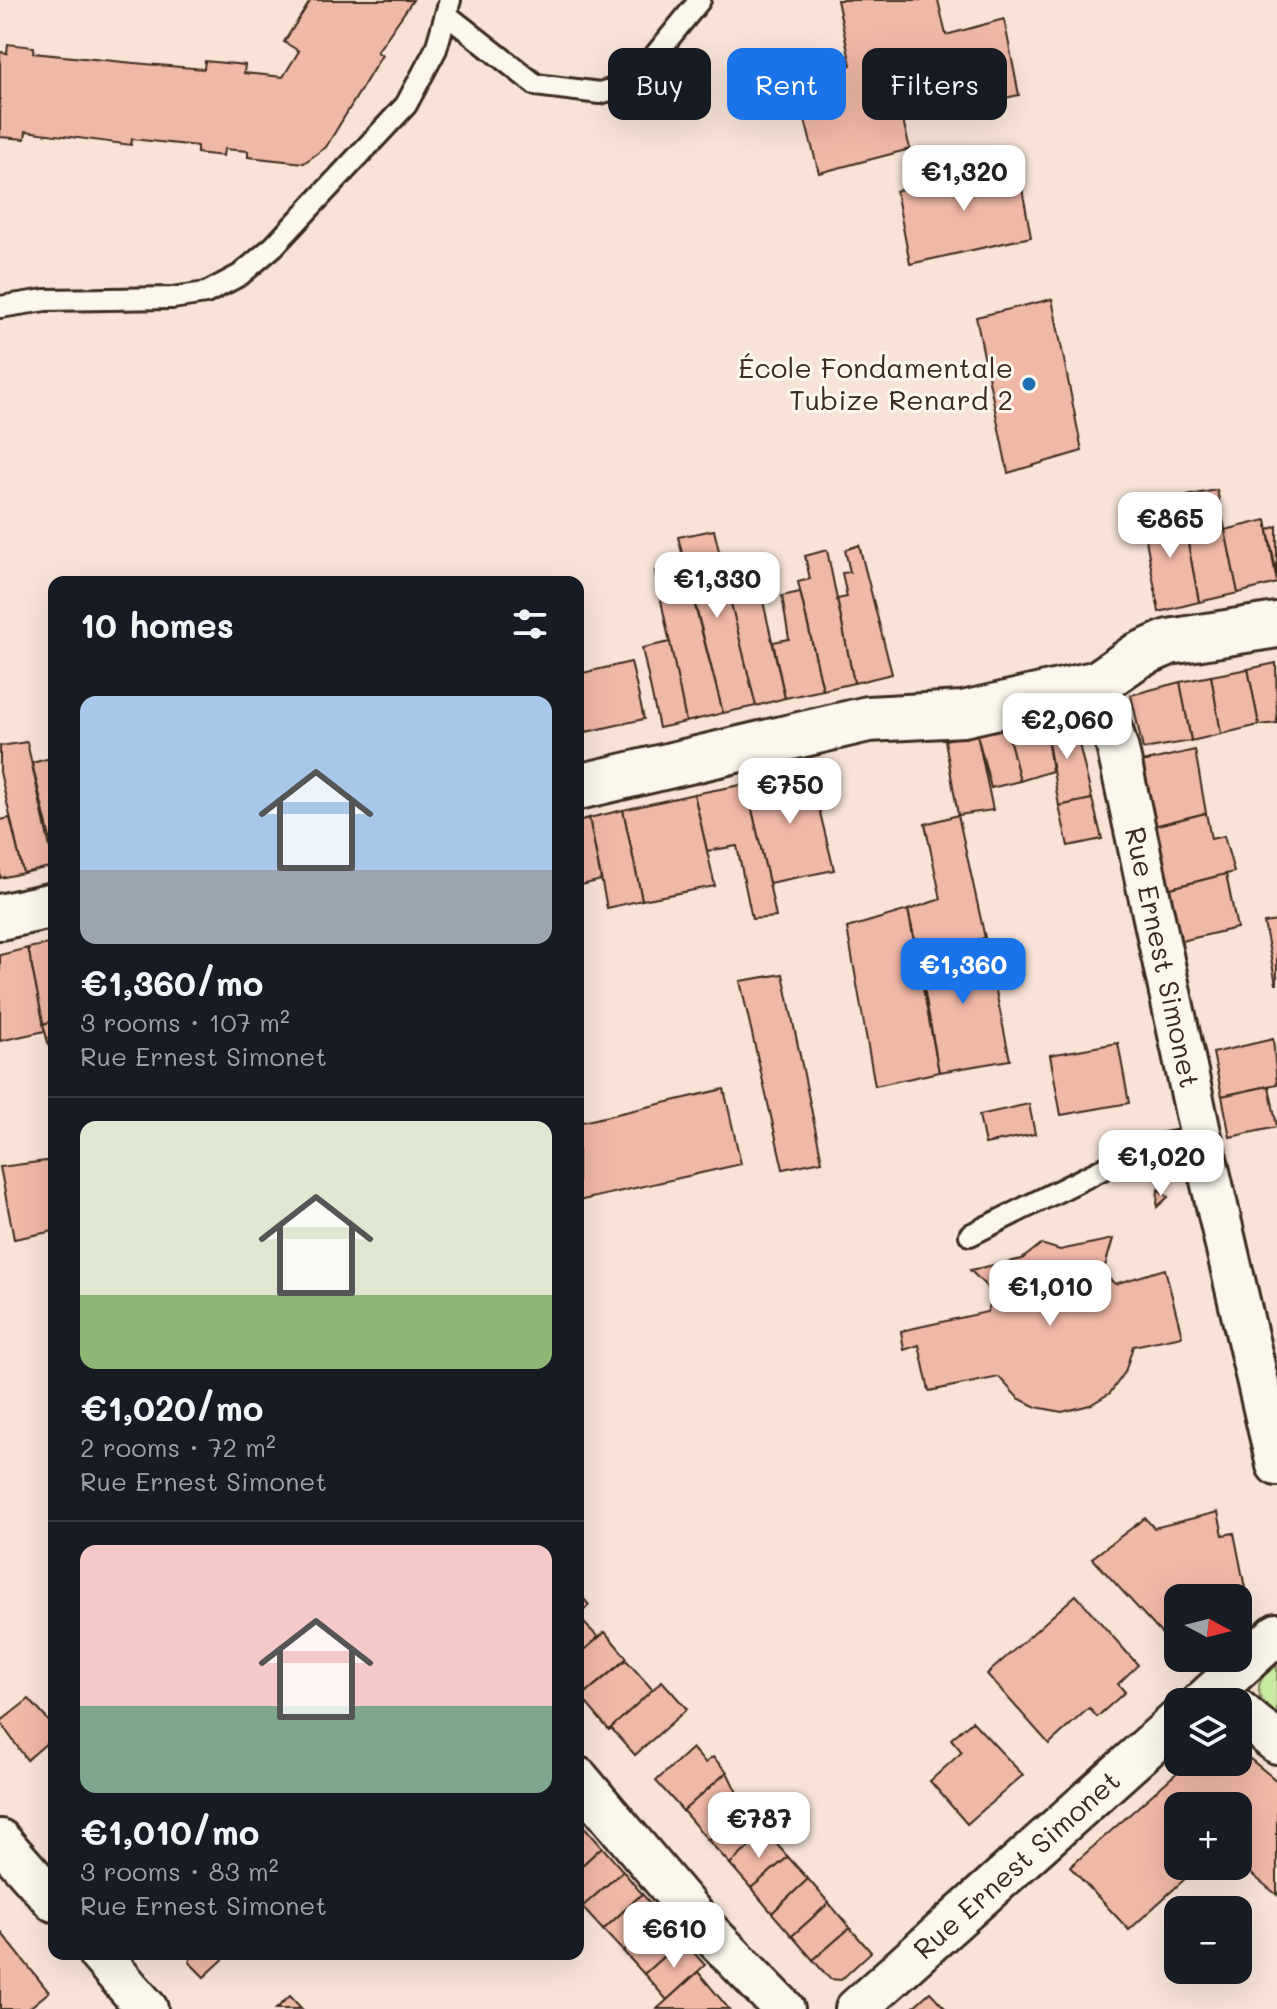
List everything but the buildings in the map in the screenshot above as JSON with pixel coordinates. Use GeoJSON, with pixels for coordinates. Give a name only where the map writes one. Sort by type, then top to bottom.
{"type":"FeatureCollection","features":[{"type":"Feature","properties":{"kind":"street"},"geometry":{"type":"LineString","coordinates":[[584,786],[868,719],[963,714],[1098,683],[1137,656],[1169,642],[1277,625]]}},
{"type":"Feature","properties":{"kind":"street","name":"Rue Ernest Simonet"},"geometry":{"type":"LineString","coordinates":[[1098,683],[1118,750],[1201,1137],[1277,1465]]}},
{"type":"Feature","properties":{"kind":"street"},"geometry":{"type":"LineString","coordinates":[[0,917],[48,906]]}},
{"type":"Feature","properties":{"kind":"street"},"geometry":{"type":"LineString","coordinates":[[1233,1688],[1277,1634]]}},
{"type":"Feature","properties":{"kind":"street"},"geometry":{"type":"LineString","coordinates":[[1252,1724],[1277,1743]]}},
{"type":"Feature","properties":{"kind":"street","name":"Rue Ernest Simonet"},"geometry":{"type":"LineString","coordinates":[[856,2009],[1164,1733]]}},
{"type":"Feature","properties":{"kind":"street"},"geometry":{"type":"LineString","coordinates":[[584,1785],[701,1924],[784,2009]]}},
{"type":"Feature","properties":{"kind":"street"},"geometry":{"type":"LineString","coordinates":[[5,1856],[48,1895]]}},
{"type":"Feature","properties":{"kind":"street"},"geometry":{"type":"LineString","coordinates":[[104,1960],[147,2009]]}},
{"type":"Feature","properties":{"kind":"lane"},"geometry":{"type":"LineString","coordinates":[[0,307],[45,300],[172,298],[206,293],[240,275],[274,246],[406,105],[436,49],[448,7],[536,85],[600,93],[624,86],[648,64],[700,0]]}},
{"type":"Feature","properties":{"kind":"lane"},"geometry":{"type":"LineString","coordinates":[[970,1235],[1145,1148],[1201,1137]]}},
{"type":"Feature","properties":{"kind":"green space"},"geometry":{"type":"Polygon","coordinates":[[[1277,1666],[1277,1719],[1265,1706],[1259,1684],[1277,1666]]]}},
{"type":"Feature","properties":{"kind":"place","name":"École Fondamentale Tubize Renard 2"},"geometry":{"type":"Point","coordinates":[1029,384]}}]}
